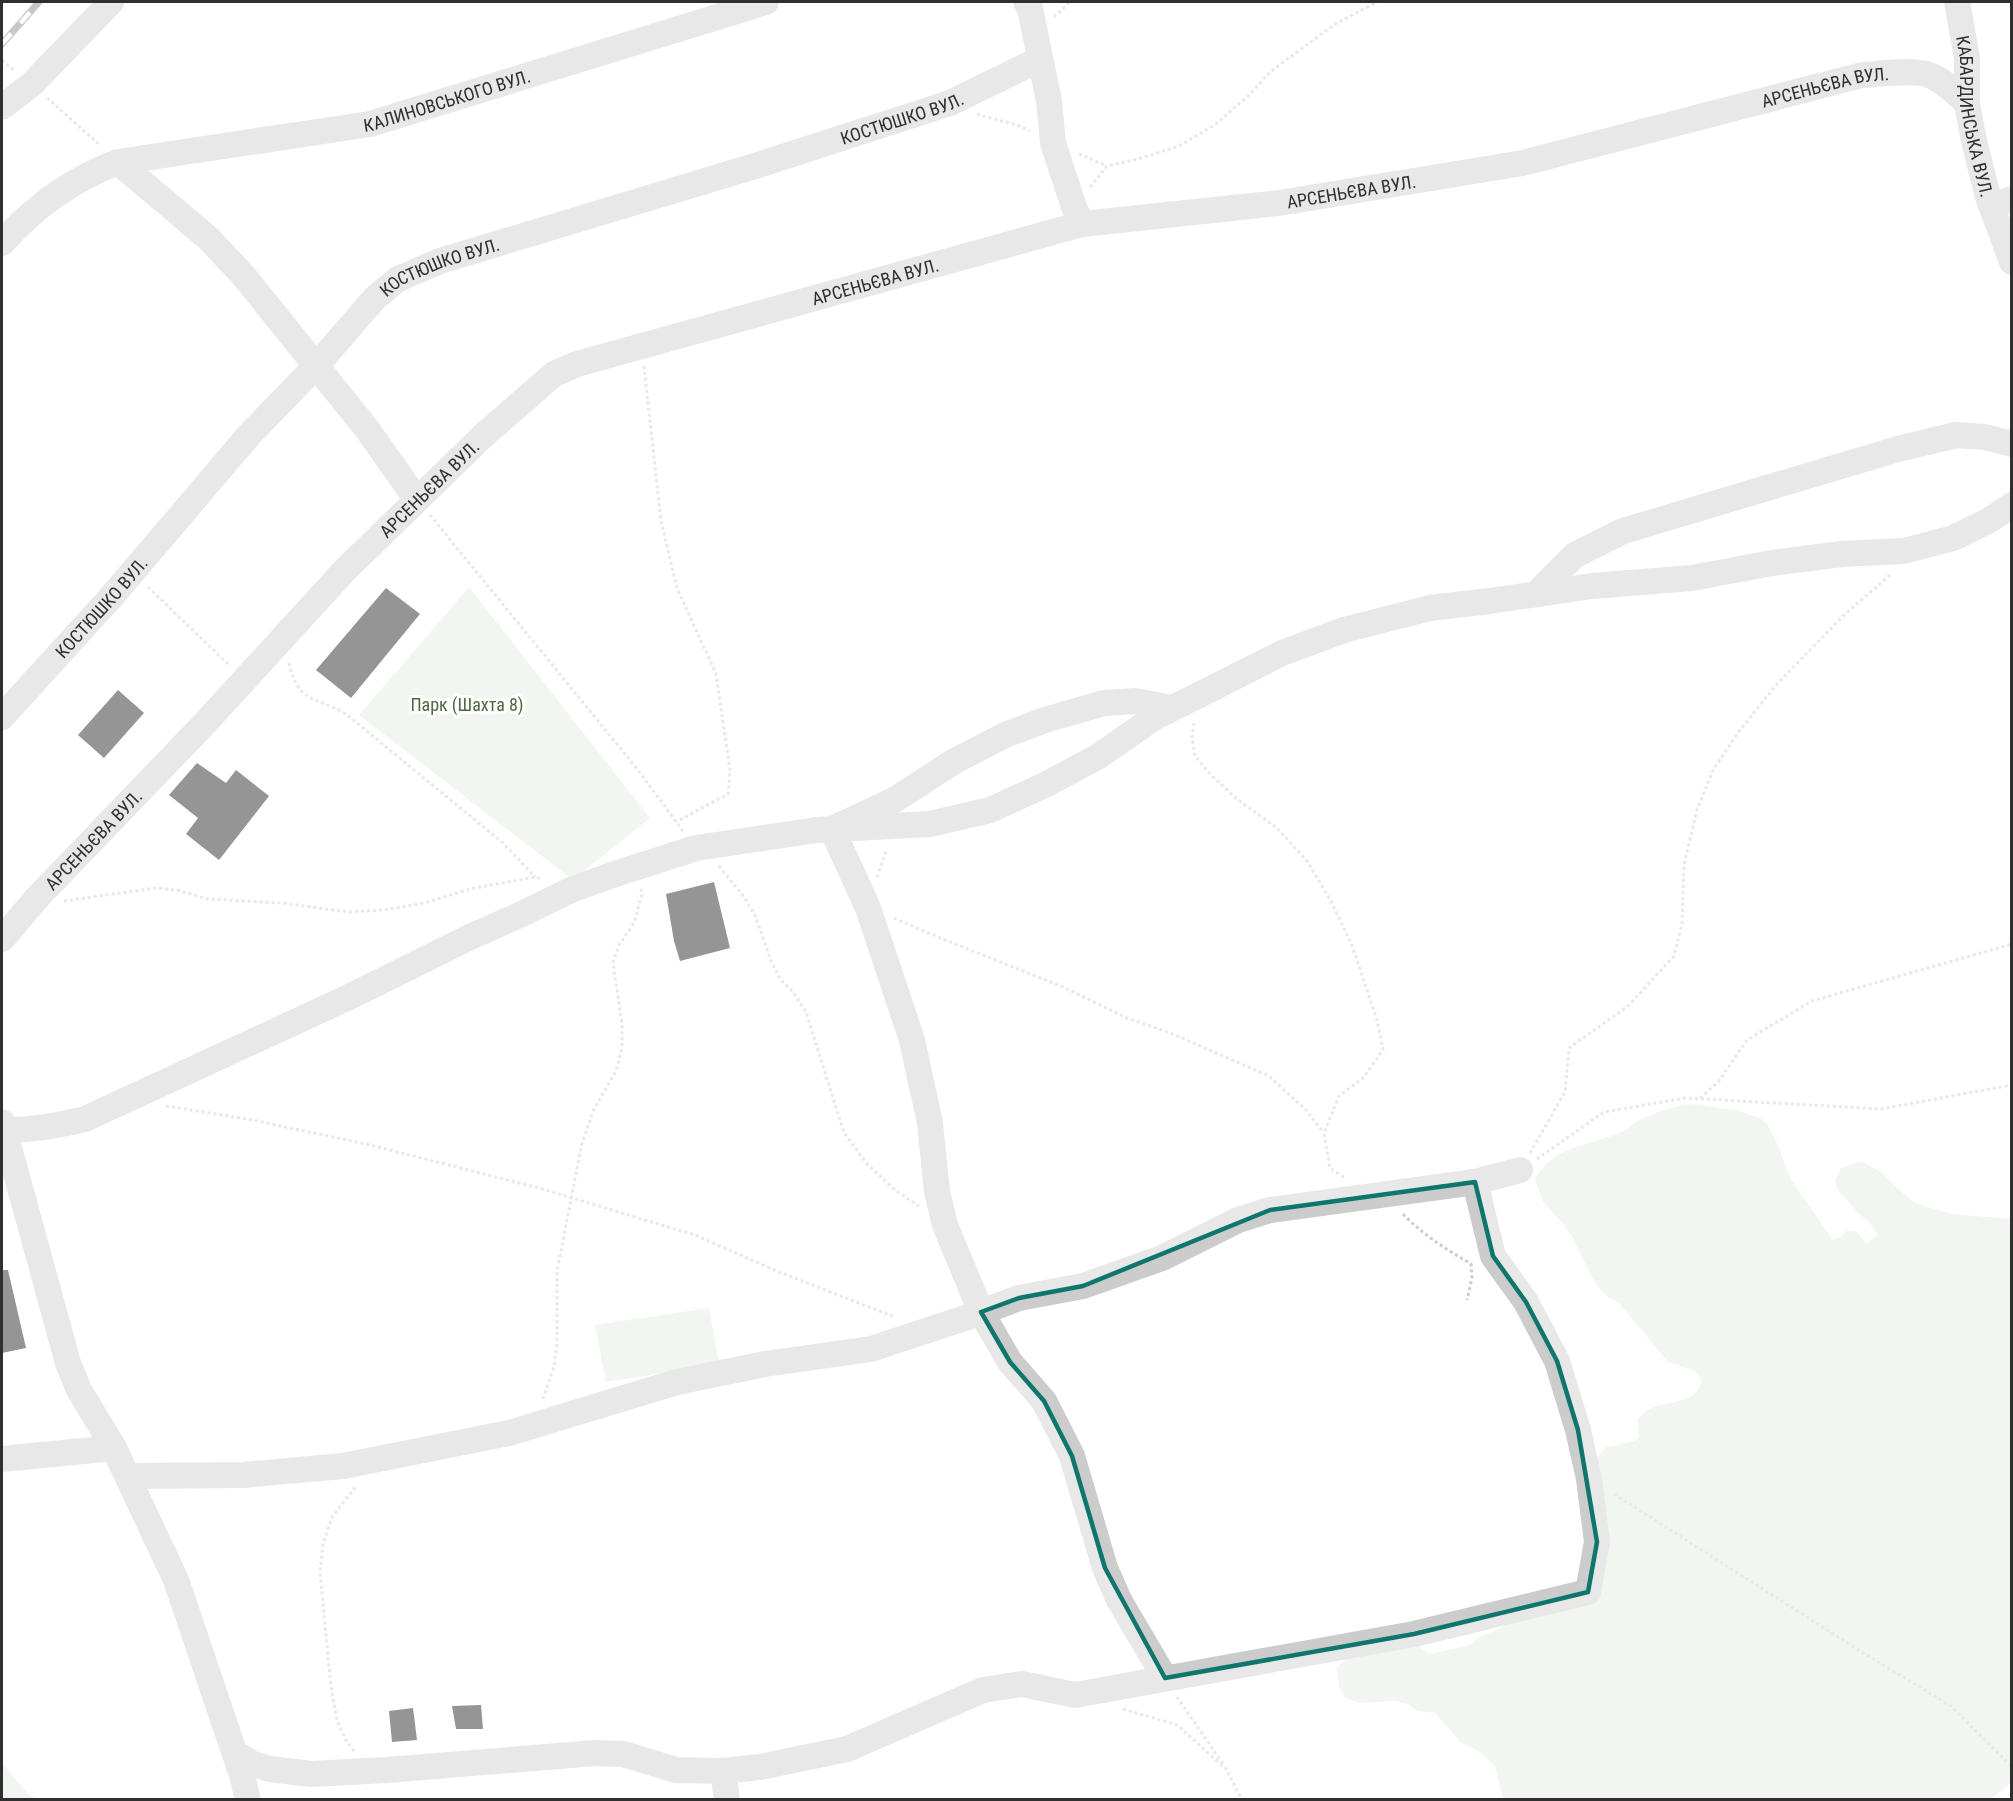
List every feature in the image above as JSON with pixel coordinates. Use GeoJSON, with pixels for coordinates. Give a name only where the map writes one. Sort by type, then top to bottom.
{"type":"FeatureCollection","features":[{"type":"Feature","properties":{"kind":"street"},"geometry":{"type":"LineString","coordinates":[[2,107],[32,84],[111,2]]}},
{"type":"Feature","properties":{"kind":"street","name":"КАЛИНОВСЬКОГО ВУЛ."},"geometry":{"type":"LineString","coordinates":[[2,243],[18,224],[64,188],[90,172],[118,162],[370,124],[766,2]]}},
{"type":"Feature","properties":{"kind":"street"},"geometry":{"type":"LineString","coordinates":[[1026,2],[1030,9],[1049,101],[1053,143],[1078,215]]}},
{"type":"Feature","properties":{"kind":"street","name":"КАБАРДИНСЬКА ВУЛ."},"geometry":{"type":"LineString","coordinates":[[1957,2],[1966,58],[1967,104],[1974,141],[2001,203],[2012,262]]}},
{"type":"Feature","properties":{"kind":"street","name":"КОСТЮШКО ВУЛ."},"geometry":{"type":"LineString","coordinates":[[2,717],[133,572],[250,434],[316,366],[375,298],[398,279],[440,261],[755,166],[950,103],[1040,59]]}},
{"type":"Feature","properties":{"kind":"street","name":"АРСЕНЬЄВА ВУЛ."},"geometry":{"type":"LineString","coordinates":[[2,939],[36,899],[344,571],[484,435],[554,374],[577,364],[1078,215],[1279,203],[1523,164],[1862,75],[1928,74],[1940,80],[1967,104]]}},
{"type":"Feature","properties":{"kind":"street"},"geometry":{"type":"LineString","coordinates":[[118,162],[208,238],[243,275],[367,429],[417,500]]}},
{"type":"Feature","properties":{"kind":"street"},"geometry":{"type":"LineString","coordinates":[[1536,594],[1575,555],[1623,531],[1898,449],[1956,435],[1984,436],[2012,444]]}},
{"type":"Feature","properties":{"kind":"street"},"geometry":{"type":"LineString","coordinates":[[248,1800],[235,1753],[176,1580],[128,1476],[79,1390],[68,1363],[3,1126],[30,1130],[55,1127],[85,1119],[348,998],[571,890],[638,867],[700,848],[832,829],[930,824],[990,810],[1045,785],[1099,756],[1155,717],[1282,653],[1344,630],[1430,608],[1592,586],[1692,578],[1772,563],[1842,554],[1904,551],[1953,538],[1988,521],[2012,505]]}},
{"type":"Feature","properties":{"kind":"street"},"geometry":{"type":"LineString","coordinates":[[832,829],[896,799],[953,762],[1005,735],[1045,720],[1104,703],[1135,701],[1173,708]]}},
{"type":"Feature","properties":{"kind":"street"},"geometry":{"type":"LineString","coordinates":[[832,829],[868,908],[912,1040],[930,1123],[937,1191],[945,1225],[981,1312],[1010,1362],[1044,1401],[1072,1456],[1105,1568],[1119,1600],[1165,1678]]}},
{"type":"Feature","properties":{"kind":"street"},"geometry":{"type":"LineString","coordinates":[[128,1476],[243,1475],[343,1466],[509,1433],[677,1382],[765,1364],[871,1349],[1019,1298],[1083,1286],[1106,1278],[1162,1258],[1238,1220],[1270,1210],[1474,1182],[1520,1170]]}},
{"type":"Feature","properties":{"kind":"street"},"geometry":{"type":"LineString","coordinates":[[235,1753],[253,1764],[288,1772],[311,1774],[595,1753],[623,1754],[676,1770],[723,1771],[760,1767],[847,1749],[983,1690],[1022,1684],[1075,1695],[1414,1634],[1588,1592],[1597,1542],[1589,1479],[1578,1430],[1557,1361],[1526,1302],[1493,1256],[1474,1182]]}},
{"type":"Feature","properties":{"kind":"street"},"geometry":{"type":"LineString","coordinates":[[2,1459],[114,1448]]}},
{"type":"Feature","properties":{"kind":"street"},"geometry":{"type":"LineString","coordinates":[[723,1771],[727,1800]]}},
{"type":"Feature","properties":{"kind":"path"},"geometry":{"type":"LineString","coordinates":[[1078,215],[1107,166],[1179,146],[1216,124],[1249,95],[1270,72],[1335,24],[1377,2]]}},
{"type":"Feature","properties":{"kind":"path"},"geometry":{"type":"LineString","coordinates":[[32,84],[118,162]]}},
{"type":"Feature","properties":{"kind":"path"},"geometry":{"type":"LineString","coordinates":[[642,346],[661,521],[677,588],[716,674],[730,770],[728,794],[676,822]]}},
{"type":"Feature","properties":{"kind":"path"},"geometry":{"type":"LineString","coordinates":[[417,500],[638,770],[676,822],[742,894],[755,915],[771,961],[780,979],[793,992],[806,1012],[844,1133],[867,1166],[895,1190],[945,1225]]}},
{"type":"Feature","properties":{"kind":"path"},"geometry":{"type":"LineString","coordinates":[[1520,1170],[1565,1092],[1569,1048],[1628,1006],[1674,956],[1682,924],[1683,864],[1697,810],[1713,770],[1737,734],[1776,685],[1844,615],[1896,569]]}},
{"type":"Feature","properties":{"kind":"path"},"geometry":{"type":"LineString","coordinates":[[133,572],[244,680]]}},
{"type":"Feature","properties":{"kind":"path"},"geometry":{"type":"LineString","coordinates":[[282,638],[293,681],[300,692],[346,714],[503,843],[535,877]]}},
{"type":"Feature","properties":{"kind":"path"},"geometry":{"type":"LineString","coordinates":[[1199,695],[1192,736],[1195,756],[1212,776],[1238,800],[1276,826],[1307,861],[1331,901],[1352,945],[1377,1020],[1383,1050],[1363,1078],[1339,1096],[1324,1133]]}},
{"type":"Feature","properties":{"kind":"path"},"geometry":{"type":"LineString","coordinates":[[903,825],[888,848],[868,908],[1063,987],[1127,1018],[1168,1032],[1269,1076],[1306,1110],[1324,1133],[1330,1168],[1346,1178]]}},
{"type":"Feature","properties":{"kind":"path"},"geometry":{"type":"LineString","coordinates":[[533,1425],[554,1367],[557,1343],[556,1271],[582,1143],[594,1109],[616,1071],[622,1048],[622,1024],[613,962],[619,945],[634,923],[642,895],[638,867]]}},
{"type":"Feature","properties":{"kind":"path"},"geometry":{"type":"LineString","coordinates":[[36,899],[67,901],[156,888],[177,890],[207,899],[282,903],[350,912],[384,910],[424,903],[470,889],[535,877],[554,881],[571,890]]}},
{"type":"Feature","properties":{"kind":"path"},"geometry":{"type":"LineString","coordinates":[[1700,1099],[1718,1082],[1747,1040],[1812,1001],[2012,944]]}},
{"type":"Feature","properties":{"kind":"path"},"geometry":{"type":"LineString","coordinates":[[1520,1170],[1604,1112],[1686,1098],[1881,1109],[2012,1085]]}},
{"type":"Feature","properties":{"kind":"path"},"geometry":{"type":"LineString","coordinates":[[163,1106],[253,1120],[370,1145],[570,1197],[695,1235],[779,1272],[896,1318]]}},
{"type":"Feature","properties":{"kind":"path"},"geometry":{"type":"LineString","coordinates":[[1381,1195],[1415,1227],[1471,1264],[1472,1278],[1467,1300]]}},
{"type":"Feature","properties":{"kind":"path"},"geometry":{"type":"LineString","coordinates":[[370,1771],[346,1740],[337,1721],[331,1687],[320,1572],[323,1544],[332,1517],[379,1458]]}},
{"type":"Feature","properties":{"kind":"path"},"geometry":{"type":"LineString","coordinates":[[1589,1479],[1951,1706],[2012,1767]]}},
{"type":"Feature","properties":{"kind":"path"},"geometry":{"type":"LineString","coordinates":[[1165,1678],[1226,1769],[1242,1800]]}},
{"type":"Feature","properties":{"kind":"path"},"geometry":{"type":"LineString","coordinates":[[1120,1708],[1177,1725],[1226,1769]]}},
{"type":"Feature","properties":{"kind":"highlighted area"},"geometry":{"type":"Polygon","coordinates":[[[1475,1182],[1493,1256],[1526,1302],[1557,1361],[1578,1430],[1597,1542],[1588,1592],[1414,1634],[1165,1678],[1105,1568],[1072,1456],[1044,1401],[1010,1362],[981,1312],[1019,1298],[1083,1286],[1270,1210],[1475,1182]]]}},
{"type":"Feature","properties":{"kind":"green space","name":"Парк (Шахта 8)"},"geometry":{"type":"Polygon","coordinates":[[[469,587],[650,818],[573,880],[359,715],[469,587]]]}},
{"type":"Feature","properties":{"kind":"green space"},"geometry":{"type":"Polygon","coordinates":[[[1691,1104],[1736,1110],[1760,1118],[1767,1124],[1790,1178],[1833,1240],[1841,1237],[1846,1231],[1857,1231],[1866,1244],[1878,1235],[1868,1221],[1837,1189],[1835,1181],[1841,1168],[1861,1161],[1881,1172],[1917,1204],[1953,1214],[2011,1219],[2012,1780],[1990,1799],[1503,1799],[1495,1766],[1480,1752],[1460,1742],[1435,1713],[1418,1711],[1396,1701],[1360,1703],[1345,1698],[1339,1687],[1337,1667],[1350,1656],[1416,1645],[1430,1654],[1470,1645],[1481,1636],[1502,1628],[1512,1617],[1594,1591],[1596,1459],[1606,1447],[1634,1441],[1639,1437],[1638,1419],[1642,1415],[1654,1407],[1690,1397],[1699,1387],[1701,1379],[1695,1371],[1668,1362],[1619,1303],[1606,1296],[1595,1283],[1571,1235],[1543,1202],[1535,1179],[1542,1168],[1562,1153],[1622,1132],[1638,1121],[1657,1113],[1691,1104]]]}},
{"type":"Feature","properties":{"kind":"green space"},"geometry":{"type":"Polygon","coordinates":[[[709,1308],[719,1364],[606,1382],[595,1325],[709,1308]]]}},
{"type":"Feature","properties":{"kind":"green space"},"geometry":{"type":"Polygon","coordinates":[[[2,1765],[29,1795],[37,1799],[2,1799],[2,1765]]]}},
{"type":"Feature","properties":{"kind":"building"},"geometry":{"type":"Polygon","coordinates":[[[386,588],[420,614],[351,698],[316,670],[386,588]]]}},
{"type":"Feature","properties":{"kind":"building"},"geometry":{"type":"Polygon","coordinates":[[[118,690],[144,713],[104,758],[78,735],[118,690]]]}},
{"type":"Feature","properties":{"kind":"building"},"geometry":{"type":"Polygon","coordinates":[[[197,763],[226,783],[236,770],[269,796],[219,860],[186,834],[198,818],[169,795],[197,763]]]}},
{"type":"Feature","properties":{"kind":"building"},"geometry":{"type":"Polygon","coordinates":[[[714,882],[730,948],[680,961],[666,894],[714,882]]]}},
{"type":"Feature","properties":{"kind":"building"},"geometry":{"type":"Polygon","coordinates":[[[2,1270],[8,1270],[26,1348],[2,1353],[2,1270]]]}},
{"type":"Feature","properties":{"kind":"building"},"geometry":{"type":"Polygon","coordinates":[[[481,1705],[483,1729],[456,1729],[452,1706],[481,1705]]]}},
{"type":"Feature","properties":{"kind":"building"},"geometry":{"type":"Polygon","coordinates":[[[413,1708],[417,1740],[392,1742],[389,1711],[413,1708]]]}},
{"type":"Feature","properties":{"kind":"railway"},"geometry":{"type":"LineString","coordinates":[[2,44],[39,2]]}}]}
